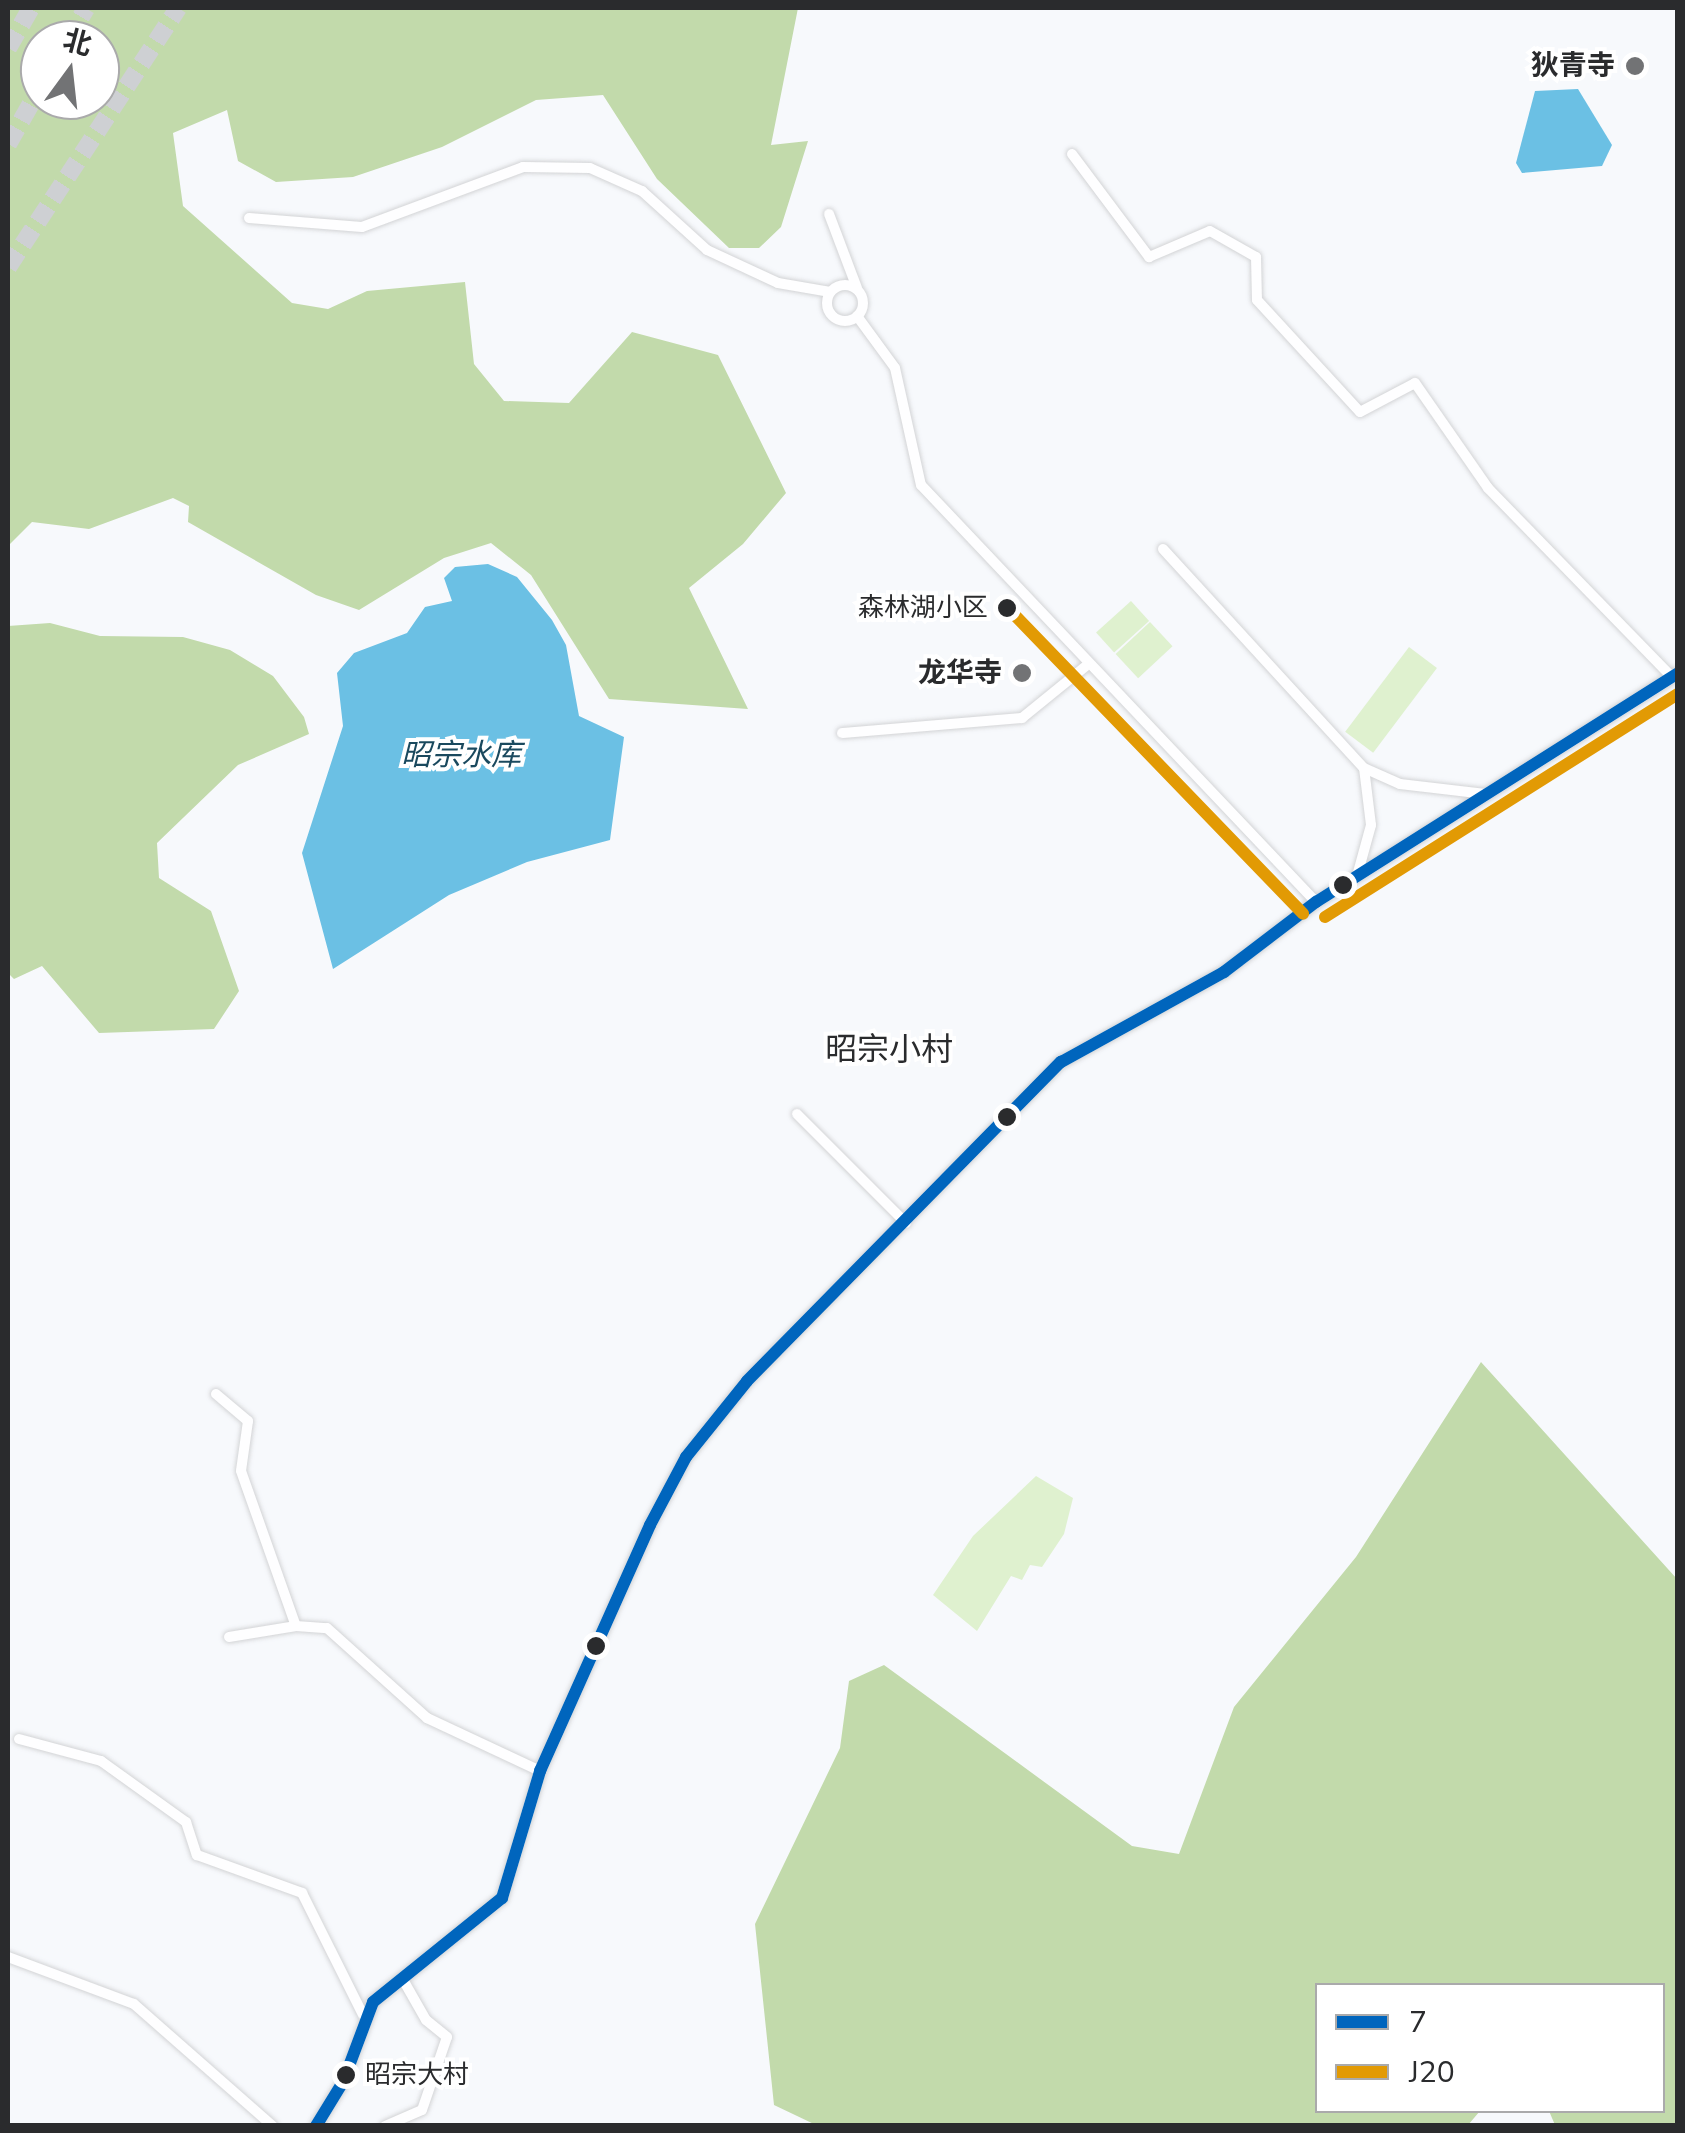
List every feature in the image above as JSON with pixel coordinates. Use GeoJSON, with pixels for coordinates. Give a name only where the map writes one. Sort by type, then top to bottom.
{"type":"FeatureCollection","features":[{"type":"Feature","properties":{"kind":"street"},"geometry":{"type":"LineString","coordinates":[[316,2126],[343,2082],[363,2015],[402,1978],[502,1898],[540,1771],[686,1458],[747,1381],[1060,1062],[1224,972],[1316,902],[1674,675],[1488,488],[1415,382],[1360,412],[1257,300],[1256,257],[1210,231],[1149,257],[1072,154]]}},
{"type":"Feature","properties":{"kind":"street"},"geometry":{"type":"LineString","coordinates":[[249,218],[362,227],[523,167],[590,168],[642,191],[707,250],[806,292],[840,320],[857,316]]}},
{"type":"Feature","properties":{"kind":"street"},"geometry":{"type":"LineString","coordinates":[[830,214],[857,289],[857,316],[895,368],[921,485],[1086,666],[1316,902]]}},
{"type":"Feature","properties":{"kind":"street"},"geometry":{"type":"LineString","coordinates":[[828,309],[846,259]]}},
{"type":"Feature","properties":{"kind":"street"},"geometry":{"type":"LineString","coordinates":[[806,292],[857,289]]}},
{"type":"Feature","properties":{"kind":"street"},"geometry":{"type":"LineString","coordinates":[[1163,549],[1364,768],[1400,784],[1486,794]]}},
{"type":"Feature","properties":{"kind":"street"},"geometry":{"type":"LineString","coordinates":[[842,733],[1022,718],[1086,666]]}},
{"type":"Feature","properties":{"kind":"street"},"geometry":{"type":"LineString","coordinates":[[1357,876],[1371,825],[1364,768]]}},
{"type":"Feature","properties":{"kind":"street"},"geometry":{"type":"LineString","coordinates":[[797,1114],[906,1223]]}},
{"type":"Feature","properties":{"kind":"street"},"geometry":{"type":"LineString","coordinates":[[216,1394],[243,1408],[248,1421],[241,1472],[296,1626]]}},
{"type":"Feature","properties":{"kind":"street"},"geometry":{"type":"LineString","coordinates":[[229,1637],[296,1626],[327,1628],[427,1718],[540,1771]]}},
{"type":"Feature","properties":{"kind":"street"},"geometry":{"type":"LineString","coordinates":[[18,1739],[101,1761],[186,1822],[196,1855],[302,1893],[363,2015]]}},
{"type":"Feature","properties":{"kind":"street"},"geometry":{"type":"LineString","coordinates":[[8,1957],[134,2004],[274,2126]]}},
{"type":"Feature","properties":{"kind":"street"},"geometry":{"type":"LineString","coordinates":[[385,2126],[422,2110],[447,2038],[426,2020],[402,1978]]}},
{"type":"Feature","properties":{"kind":"green space"},"geometry":{"type":"Polygon","coordinates":[[[8,8],[798,8],[771,145],[808,141],[781,227],[759,248],[729,248],[657,179],[603,95],[536,100],[442,147],[353,177],[276,182],[238,161],[227,110],[173,133],[183,206],[292,303],[328,309],[367,291],[465,282],[474,364],[504,401],[569,403],[632,332],[718,355],[786,493],[743,544],[689,588],[748,709],[609,699],[531,575],[491,543],[444,558],[359,610],[316,595],[188,522],[189,506],[173,498],[89,529],[32,522],[8,546],[8,8]]]}},
{"type":"Feature","properties":{"kind":"green space"},"geometry":{"type":"Polygon","coordinates":[[[1131,601],[1149,621],[1114,653],[1096,632],[1131,601]]]}},
{"type":"Feature","properties":{"kind":"green space"},"geometry":{"type":"Polygon","coordinates":[[[1150,622],[1173,646],[1138,678],[1116,654],[1150,622]]]}},
{"type":"Feature","properties":{"kind":"green space"},"geometry":{"type":"Polygon","coordinates":[[[50,623],[100,636],[183,637],[230,650],[273,676],[304,717],[309,734],[238,765],[157,843],[159,878],[211,911],[239,991],[214,1029],[99,1033],[42,966],[14,979],[8,973],[8,626],[50,623]]]}},
{"type":"Feature","properties":{"kind":"green space"},"geometry":{"type":"Polygon","coordinates":[[[1409,647],[1437,668],[1373,753],[1345,732],[1409,647]]]}},
{"type":"Feature","properties":{"kind":"green space"},"geometry":{"type":"Polygon","coordinates":[[[1481,1362],[1677,1579],[1677,2125],[1555,2125],[1550,2113],[1665,2113],[1665,1983],[1315,1983],[1315,2113],[1478,2113],[1468,2125],[816,2125],[774,2105],[755,1924],[840,1748],[849,1681],[884,1665],[1132,1846],[1179,1854],[1234,1707],[1356,1557],[1481,1362]]]}},
{"type":"Feature","properties":{"kind":"green space"},"geometry":{"type":"Polygon","coordinates":[[[1036,1476],[1073,1498],[1064,1534],[1042,1567],[1030,1565],[1022,1580],[1011,1576],[977,1631],[933,1595],[973,1536],[1036,1476]]]}},
{"type":"Feature","properties":{"kind":"water"},"geometry":{"type":"Polygon","coordinates":[[[1578,89],[1612,145],[1602,166],[1522,173],[1516,163],[1535,91],[1578,89]]]}},
{"type":"Feature","properties":{"kind":"water","name":"昭宗水库"},"geometry":{"type":"Polygon","coordinates":[[[488,564],[517,577],[552,620],[566,645],[579,716],[624,737],[610,840],[527,862],[449,895],[333,969],[302,853],[343,726],[337,673],[354,653],[407,633],[425,607],[452,601],[444,578],[455,567],[488,564]]]}},
{"type":"Feature","properties":{"kind":"tunnel"},"geometry":{"type":"LineString","coordinates":[[8,48],[31,8]]}},
{"type":"Feature","properties":{"kind":"tunnel"},"geometry":{"type":"LineString","coordinates":[[79,20],[86,8]]}},
{"type":"Feature","properties":{"kind":"tunnel"},"geometry":{"type":"LineString","coordinates":[[8,267],[178,8]]}},
{"type":"Feature","properties":{"kind":"tunnel"},"geometry":{"type":"LineString","coordinates":[[8,144],[22,120]]}},
{"type":"Feature","properties":{"kind":"transit line","name":"J20"},"geometry":{"type":"LineString","coordinates":[[1003,603],[1303,914]]}},
{"type":"Feature","properties":{"kind":"transit line","name":"7"},"geometry":{"type":"LineString","coordinates":[[316,2126],[343,2082],[373,2002],[502,1898],[540,1771],[650,1525],[686,1457],[747,1381],[1061,1062],[1224,972],[1316,902],[1678,673]]}},
{"type":"Feature","properties":{"kind":"transit line","name":"J20"},"geometry":{"type":"LineString","coordinates":[[1325,917],[1678,694]]}},
{"type":"Feature","properties":{"kind":"place","name":"狄青寺"},"geometry":{"type":"Point","coordinates":[1635,66]}},
{"type":"Feature","properties":{"kind":"place","name":"森林湖小区"},"geometry":{"type":"Point","coordinates":[1007,608]}},
{"type":"Feature","properties":{"kind":"place","name":"龙华寺"},"geometry":{"type":"Point","coordinates":[1022,673]}},
{"type":"Feature","properties":{"kind":"place","name":"昭宗大村"},"geometry":{"type":"Point","coordinates":[346,2075]}},
{"type":"Feature","properties":{"kind":"district","name":"昭宗小村"},"geometry":{"type":"Point","coordinates":[889,1050]}}]}
